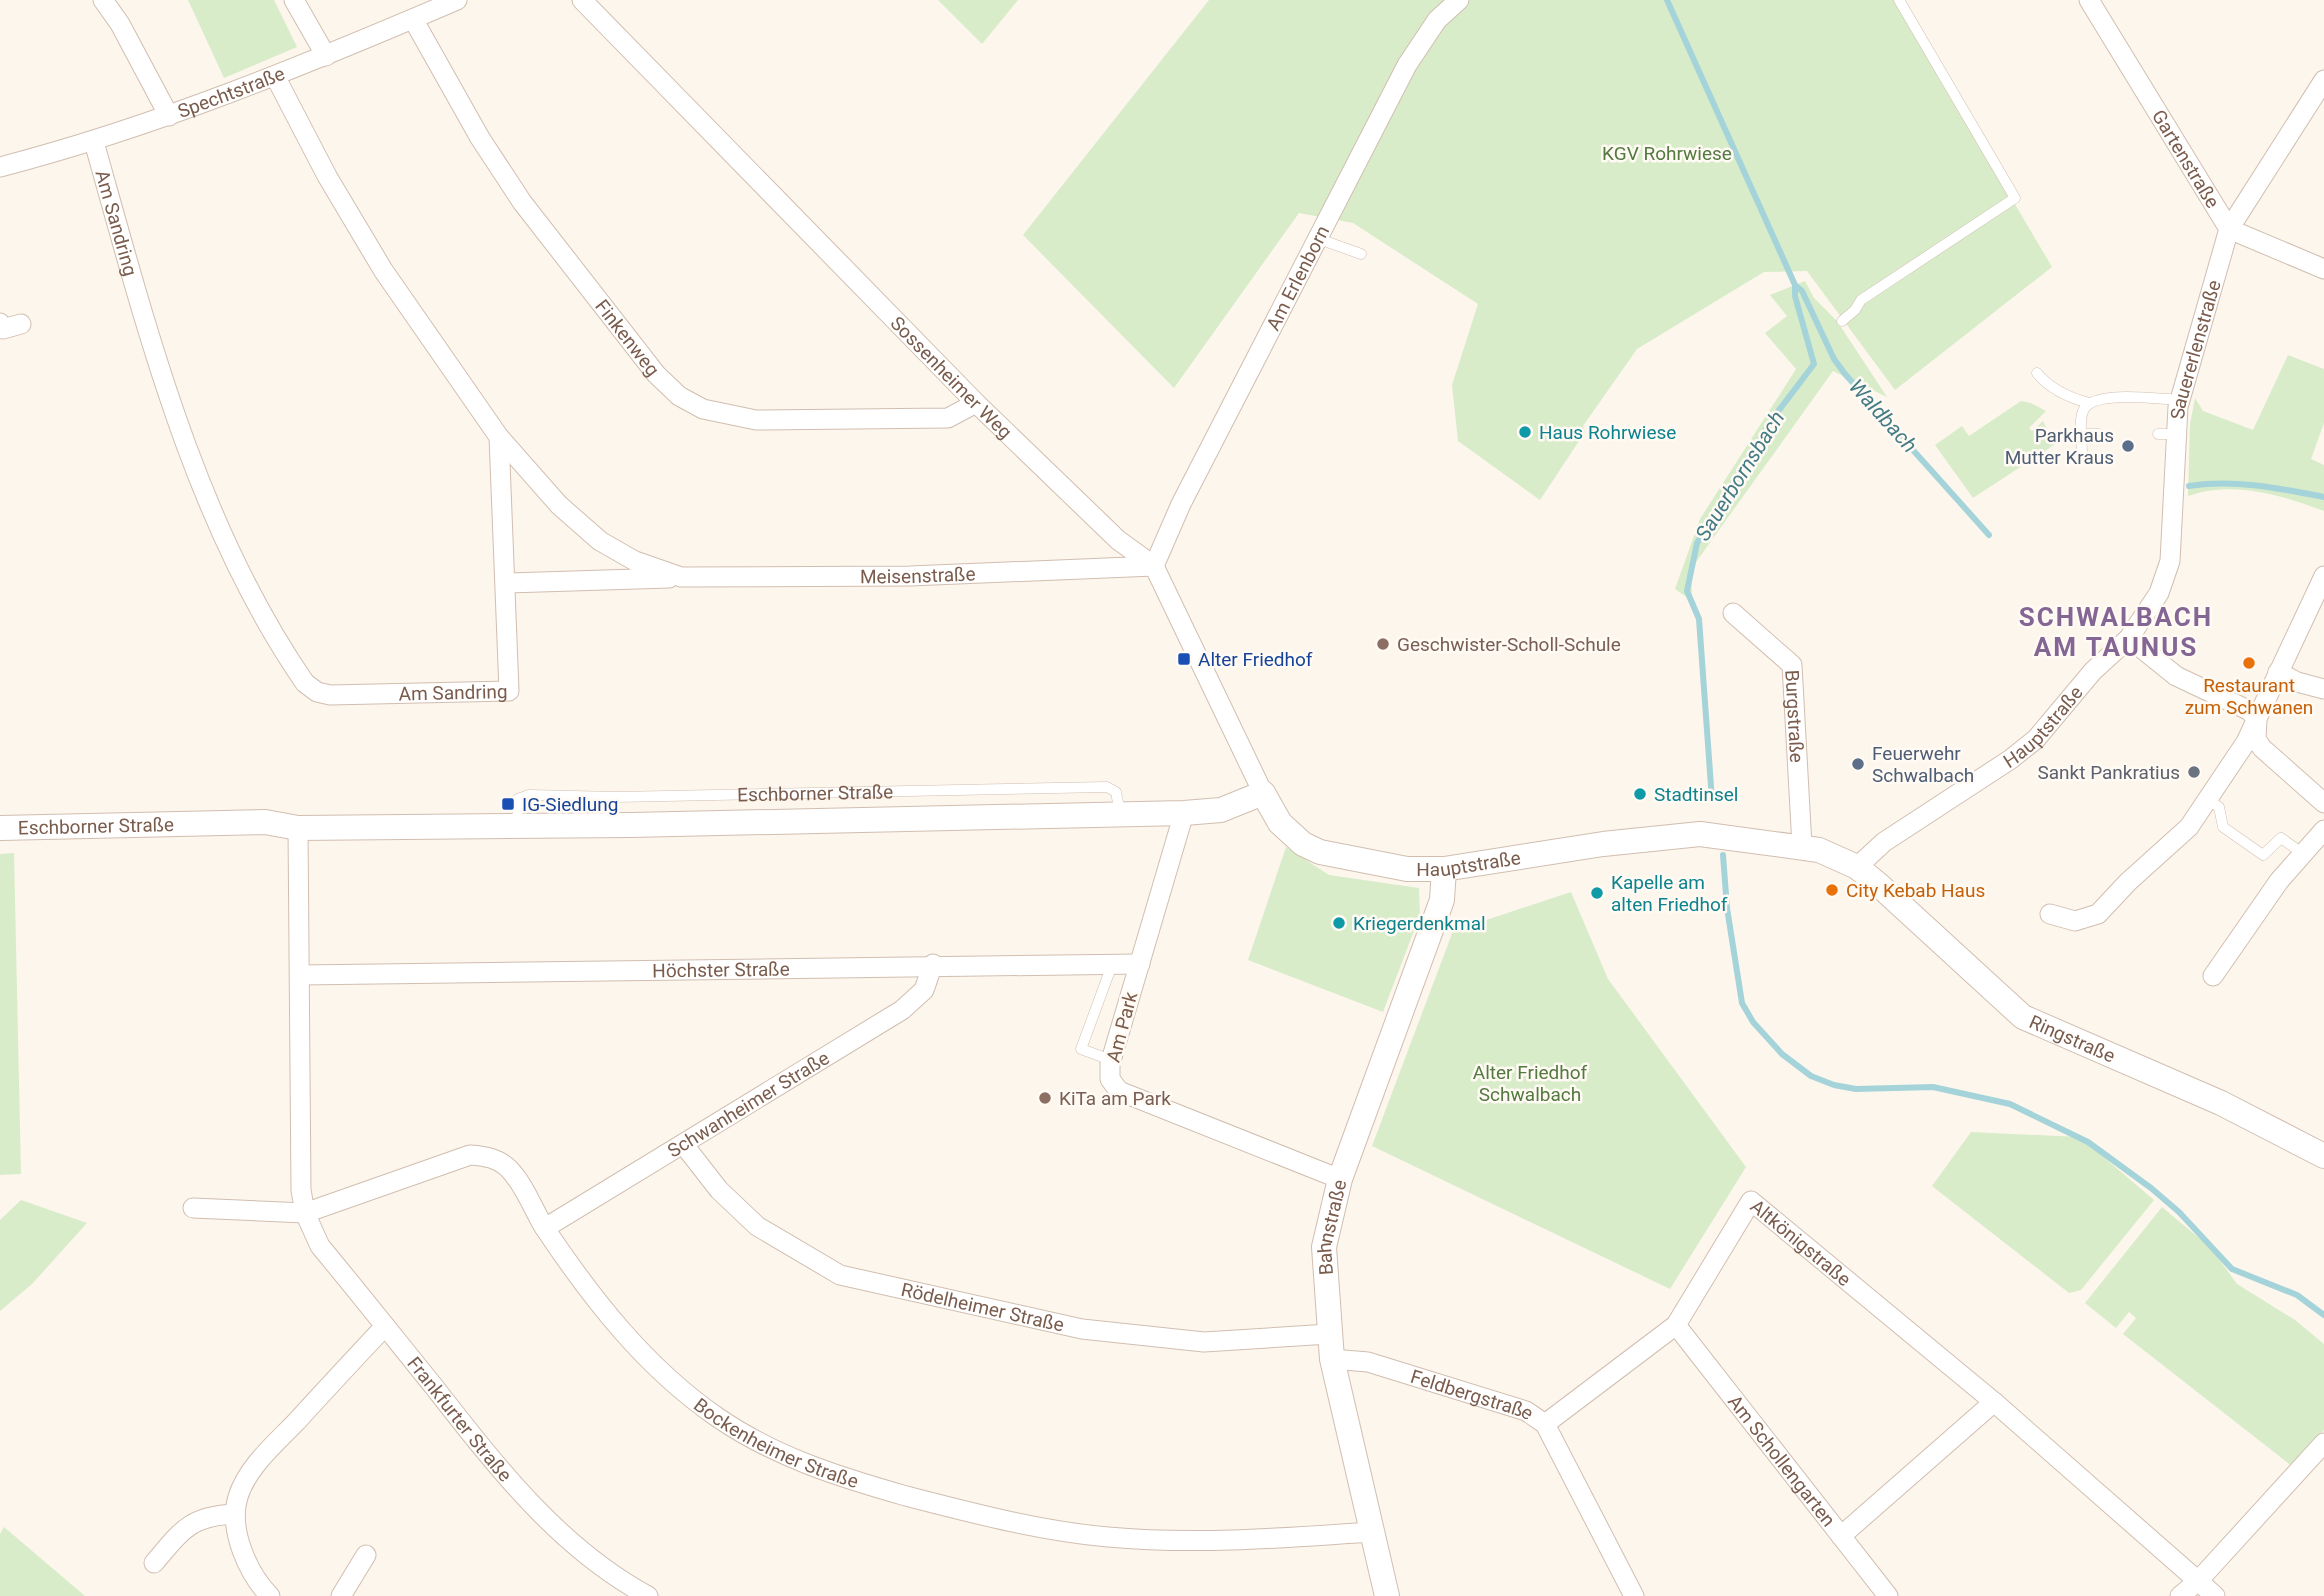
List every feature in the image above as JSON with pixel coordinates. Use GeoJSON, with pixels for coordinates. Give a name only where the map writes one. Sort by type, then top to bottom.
{"type":"FeatureCollection","features":[{"type":"Feature","properties":{"kind":"street"},"geometry":{"type":"LineString","coordinates":[[103,0],[120,24],[169,116]]}},
{"type":"Feature","properties":{"kind":"street"},"geometry":{"type":"LineString","coordinates":[[294,0],[326,56]]}},
{"type":"Feature","properties":{"kind":"street","name":"Spechtstraße"},"geometry":{"type":"LineString","coordinates":[[0,167],[94,142],[169,116],[326,56],[457,0]]}},
{"type":"Feature","properties":{"kind":"street","name":"Sossenheimer Weg"},"geometry":{"type":"LineString","coordinates":[[582,0],[976,402],[1118,540],[1154,566],[1264,793]]}},
{"type":"Feature","properties":{"kind":"street","name":"Am Erlenborn"},"geometry":{"type":"LineString","coordinates":[[1154,566],[1181,504],[1407,65],[1437,20],[1459,0]]}},
{"type":"Feature","properties":{"kind":"street","name":"Gartenstraße"},"geometry":{"type":"LineString","coordinates":[[2098,5],[2228,229],[2324,269]]}},
{"type":"Feature","properties":{"kind":"street","name":"Finkenweg"},"geometry":{"type":"LineString","coordinates":[[413,19],[480,138],[522,202],[656,374],[679,396],[719,414],[756,420],[928,420],[948,418],[976,402]]}},
{"type":"Feature","properties":{"kind":"street"},"geometry":{"type":"LineString","coordinates":[[275,76],[327,176],[383,270],[499,437]]}},
{"type":"Feature","properties":{"kind":"street","name":"Sauererlenstraße"},"geometry":{"type":"LineString","coordinates":[[2129,638],[2160,593],[2170,561],[2166,434],[2180,400],[2228,229],[2324,80]]}},
{"type":"Feature","properties":{"kind":"street","name":"Am Sandring"},"geometry":{"type":"LineString","coordinates":[[94,142],[153,351],[176,419],[229,545],[305,683],[317,692],[330,695],[509,691],[499,437]]}},
{"type":"Feature","properties":{"kind":"street"},"geometry":{"type":"LineString","coordinates":[[0,323],[3,329],[21,324]]}},
{"type":"Feature","properties":{"kind":"street","name":"Meisenstraße"},"geometry":{"type":"LineString","coordinates":[[499,437],[559,505],[600,541],[635,561],[681,577]]}},
{"type":"Feature","properties":{"kind":"street","name":"Meisenstraße"},"geometry":{"type":"LineString","coordinates":[[506,583],[681,577],[910,576],[1154,566]]}},
{"type":"Feature","properties":{"kind":"street"},"geometry":{"type":"LineString","coordinates":[[2050,914],[2075,922],[2098,914],[2189,827],[2246,741],[2324,576]]}},
{"type":"Feature","properties":{"kind":"street","name":"Burgstraße"},"geometry":{"type":"LineString","coordinates":[[1733,613],[1792,665],[1802,846]]}},
{"type":"Feature","properties":{"kind":"street"},"geometry":{"type":"LineString","coordinates":[[2129,638],[2176,676],[2248,710],[2257,718]]}},
{"type":"Feature","properties":{"kind":"street","name":"Hauptstraße"},"geometry":{"type":"LineString","coordinates":[[1857,867],[1884,842],[2011,759],[2036,739],[2092,671],[2129,638]]}},
{"type":"Feature","properties":{"kind":"street"},"geometry":{"type":"LineString","coordinates":[[2278,672],[2297,682],[2324,689]]}},
{"type":"Feature","properties":{"kind":"street"},"geometry":{"type":"LineString","coordinates":[[2257,718],[2256,739],[2262,748],[2324,803]]}},
{"type":"Feature","properties":{"kind":"street","name":"Hauptstraße"},"geometry":{"type":"LineString","coordinates":[[1264,793],[1280,823],[1304,844],[1320,852],[1407,869],[1444,869],[1604,844],[1700,834],[1802,846]]}},
{"type":"Feature","properties":{"kind":"street","name":"Eschborner Straße"},"geometry":{"type":"LineString","coordinates":[[0,828],[194,826],[265,822],[298,828],[517,827],[1184,813],[1221,810],[1264,793]]}},
{"type":"Feature","properties":{"kind":"street","name":"Am Park"},"geometry":{"type":"LineString","coordinates":[[1184,813],[1111,1060],[1110,1079],[1119,1091],[1340,1178]]}},
{"type":"Feature","properties":{"kind":"street","name":"Frankfurter Straße"},"geometry":{"type":"LineString","coordinates":[[298,828],[301,1190],[305,1213],[320,1246],[499,1469],[550,1523],[591,1559],[648,1596]]}},
{"type":"Feature","properties":{"kind":"street"},"geometry":{"type":"LineString","coordinates":[[2213,976],[2256,911],[2324,830]]}},
{"type":"Feature","properties":{"kind":"street"},"geometry":{"type":"LineString","coordinates":[[1802,846],[1839,857],[1857,867]]}},
{"type":"Feature","properties":{"kind":"street","name":"Ringstraße"},"geometry":{"type":"LineString","coordinates":[[1857,867],[2023,1017],[2221,1103],[2324,1156]]}},
{"type":"Feature","properties":{"kind":"street","name":"Bahnstraße"},"geometry":{"type":"LineString","coordinates":[[1387,1596],[1332,1359],[1324,1247],[1340,1178],[1442,900],[1444,869]]}},
{"type":"Feature","properties":{"kind":"street","name":"Höchster Straße"},"geometry":{"type":"LineString","coordinates":[[301,975],[933,964],[1140,964]]}},
{"type":"Feature","properties":{"kind":"street","name":"Schwanheimer Straße"},"geometry":{"type":"LineString","coordinates":[[545,1228],[902,1010],[924,990],[933,964]]}},
{"type":"Feature","properties":{"kind":"street","name":"Rödelheimer Straße"},"geometry":{"type":"LineString","coordinates":[[684,1145],[719,1191],[757,1226],[840,1275],[1082,1329],[1204,1342],[1329,1334]]}},
{"type":"Feature","properties":{"kind":"street","name":"Bockenheimer Straße"},"geometry":{"type":"LineString","coordinates":[[305,1213],[470,1155],[486,1156],[510,1170],[545,1228],[650,1365],[717,1417],[757,1442],[805,1465],[845,1479],[974,1514],[1107,1537],[1271,1539],[1371,1532]]}},
{"type":"Feature","properties":{"kind":"street","name":"Altkönigstraße"},"geometry":{"type":"LineString","coordinates":[[1545,1424],[1676,1325],[1751,1201],[1994,1402],[2215,1596]]}},
{"type":"Feature","properties":{"kind":"street"},"geometry":{"type":"LineString","coordinates":[[193,1208],[305,1213]]}},
{"type":"Feature","properties":{"kind":"street","name":"Am Schollengarten"},"geometry":{"type":"LineString","coordinates":[[1676,1325],[1888,1596]]}},
{"type":"Feature","properties":{"kind":"street"},"geometry":{"type":"LineString","coordinates":[[270,1596],[257,1581],[246,1559],[235,1514],[237,1498],[245,1479],[385,1326]]}},
{"type":"Feature","properties":{"kind":"street","name":"Feldbergstraße"},"geometry":{"type":"LineString","coordinates":[[1332,1359],[1368,1362],[1526,1412],[1545,1424],[1634,1596]]}},
{"type":"Feature","properties":{"kind":"street"},"geometry":{"type":"LineString","coordinates":[[1841,1536],[1994,1402]]}},
{"type":"Feature","properties":{"kind":"street"},"geometry":{"type":"LineString","coordinates":[[2180,1596],[2198,1581],[2324,1443]]}},
{"type":"Feature","properties":{"kind":"street"},"geometry":{"type":"LineString","coordinates":[[154,1563],[187,1524],[200,1518],[235,1514]]}},
{"type":"Feature","properties":{"kind":"street"},"geometry":{"type":"LineString","coordinates":[[341,1596],[366,1555]]}},
{"type":"Feature","properties":{"kind":"lane"},"geometry":{"type":"LineString","coordinates":[[1842,321],[1855,310],[1861,300],[2015,198],[1899,0]]}},
{"type":"Feature","properties":{"kind":"lane"},"geometry":{"type":"LineString","coordinates":[[1319,239],[1361,254]]}},
{"type":"Feature","properties":{"kind":"lane"},"geometry":{"type":"LineString","coordinates":[[2038,373],[2044,381],[2069,397],[2089,403]]}},
{"type":"Feature","properties":{"kind":"lane"},"geometry":{"type":"LineString","coordinates":[[2082,453],[2082,411],[2089,403],[2103,397],[2180,400]]}},
{"type":"Feature","properties":{"kind":"lane"},"geometry":{"type":"LineString","coordinates":[[2082,434],[2099,434]]}},
{"type":"Feature","properties":{"kind":"lane"},"geometry":{"type":"LineString","coordinates":[[2208,800],[2219,807],[2223,827],[2263,855],[2281,838],[2302,853]]}},
{"type":"Feature","properties":{"kind":"lane"},"geometry":{"type":"LineString","coordinates":[[1111,1060],[1081,1049],[1112,965]]}},
{"type":"Feature","properties":{"kind":"green space"},"geometry":{"type":"Polygon","coordinates":[[[188,0],[274,0],[297,47],[224,78],[188,0]]]}},
{"type":"Feature","properties":{"kind":"green space"},"geometry":{"type":"Polygon","coordinates":[[[938,0],[1018,0],[982,44],[938,0]]]}},
{"type":"Feature","properties":{"kind":"green space","name":"KGV Rohrwiese"},"geometry":{"type":"Polygon","coordinates":[[[1209,0],[1895,0],[2052,267],[1895,390],[1807,271],[1764,272],[1637,349],[1583,426],[1585,432],[1540,500],[1458,441],[1452,385],[1478,304],[1353,223],[1299,213],[1174,388],[1023,235],[1209,0]]]}},
{"type":"Feature","properties":{"kind":"green space"},"geometry":{"type":"Polygon","coordinates":[[[1805,281],[1814,298],[1837,321],[1887,397],[1833,371],[1691,569],[1692,601],[1675,589],[1700,519],[1796,369],[1765,333],[1787,316],[1770,295],[1805,281]]]}},
{"type":"Feature","properties":{"kind":"green space"},"geometry":{"type":"Polygon","coordinates":[[[2288,355],[2324,369],[2324,423],[2311,459],[2324,465],[2324,511],[2274,495],[2239,489],[2205,491],[2188,496],[2190,424],[2195,398],[2203,411],[2253,430],[2288,355]]]}},
{"type":"Feature","properties":{"kind":"green space"},"geometry":{"type":"Polygon","coordinates":[[[2021,401],[2046,411],[2029,428],[2032,431],[2043,421],[2054,445],[1973,498],[1935,445],[1962,426],[1969,436],[2021,401]]]}},
{"type":"Feature","properties":{"kind":"green space"},"geometry":{"type":"Polygon","coordinates":[[[1286,847],[1329,875],[1419,888],[1420,915],[1383,1012],[1248,960],[1286,847]]]}},
{"type":"Feature","properties":{"kind":"green space"},"geometry":{"type":"Polygon","coordinates":[[[14,853],[21,1174],[0,1175],[0,854],[14,853]]]}},
{"type":"Feature","properties":{"kind":"green space","name":"Alter Friedhof Schwalbach"},"geometry":{"type":"Polygon","coordinates":[[[1571,892],[1608,979],[1746,1167],[1670,1289],[1372,1146],[1453,931],[1571,892]]]}},
{"type":"Feature","properties":{"kind":"green space"},"geometry":{"type":"Polygon","coordinates":[[[1971,1132],[2080,1137],[2154,1200],[2081,1290],[2069,1293],[1932,1186],[1971,1132]]]}},
{"type":"Feature","properties":{"kind":"green space"},"geometry":{"type":"Polygon","coordinates":[[[21,1200],[87,1223],[32,1284],[0,1311],[0,1220],[21,1200]]]}},
{"type":"Feature","properties":{"kind":"green space"},"geometry":{"type":"Polygon","coordinates":[[[2162,1207],[2211,1248],[2237,1284],[2295,1320],[2324,1344],[2324,1430],[2293,1467],[2123,1334],[2136,1318],[2129,1312],[2116,1328],[2085,1303],[2162,1207]]]}},
{"type":"Feature","properties":{"kind":"green space"},"geometry":{"type":"Polygon","coordinates":[[[4,1527],[85,1596],[0,1596],[0,1534],[4,1527]]]}},
{"type":"Feature","properties":{"kind":"waterway","name":"Sauerbornsbach"},"geometry":{"type":"LineString","coordinates":[[1667,0],[1795,285],[1802,291],[1834,359],[1989,535]]}},
{"type":"Feature","properties":{"kind":"waterway","name":"Sauerbornsbach"},"geometry":{"type":"LineString","coordinates":[[1712,800],[1699,619],[1687,591],[1697,543],[1773,418],[1814,364],[1795,296],[1795,285]]}},
{"type":"Feature","properties":{"kind":"waterway","name":"Waldbach"},"geometry":{"type":"LineString","coordinates":[[2189,486],[2240,484],[2324,497]]}},
{"type":"Feature","properties":{"kind":"waterway","name":"Sauerbornsbach"},"geometry":{"type":"LineString","coordinates":[[1723,855],[1727,908],[1742,1003],[1753,1022],[1782,1054],[1811,1076],[1834,1085],[1856,1089],[1933,1087],[2010,1104],[2088,1142],[2151,1188],[2179,1212],[2232,1269],[2297,1295],[2324,1315]]}},
{"type":"Feature","properties":{"kind":"place","name":"Haus Rohrwiese"},"geometry":{"type":"Point","coordinates":[1525,432]}},
{"type":"Feature","properties":{"kind":"place","name":"Parkhaus Mutter Kraus"},"geometry":{"type":"Point","coordinates":[2128,446]}},
{"type":"Feature","properties":{"kind":"place","name":"Geschwister-Scholl-Schule"},"geometry":{"type":"Point","coordinates":[1383,644]}},
{"type":"Feature","properties":{"kind":"place","name":"Alter Friedhof"},"geometry":{"type":"Point","coordinates":[1184,659]}},
{"type":"Feature","properties":{"kind":"place","name":"Restaurant zum Schwanen"},"geometry":{"type":"Point","coordinates":[2249,663]}},
{"type":"Feature","properties":{"kind":"place","name":"Feuerwehr Schwalbach"},"geometry":{"type":"Point","coordinates":[1858,764]}},
{"type":"Feature","properties":{"kind":"place","name":"Sankt Pankratius"},"geometry":{"type":"Point","coordinates":[2194,772]}},
{"type":"Feature","properties":{"kind":"place","name":"Stadtinsel"},"geometry":{"type":"Point","coordinates":[1640,794]}},
{"type":"Feature","properties":{"kind":"place","name":"IG-Siedlung"},"geometry":{"type":"Point","coordinates":[508,804]}},
{"type":"Feature","properties":{"kind":"place","name":"City Kebab Haus"},"geometry":{"type":"Point","coordinates":[1832,890]}},
{"type":"Feature","properties":{"kind":"place","name":"Kapelle am alten Friedhof"},"geometry":{"type":"Point","coordinates":[1597,893]}},
{"type":"Feature","properties":{"kind":"place","name":"Kriegerdenkmal"},"geometry":{"type":"Point","coordinates":[1339,923]}},
{"type":"Feature","properties":{"kind":"place","name":"KiTa am Park"},"geometry":{"type":"Point","coordinates":[1045,1098]}},
{"type":"Feature","properties":{"kind":"district","name":"SCHWALBACH AM TAUNUS"},"geometry":{"type":"Point","coordinates":[2116,632]}}]}
